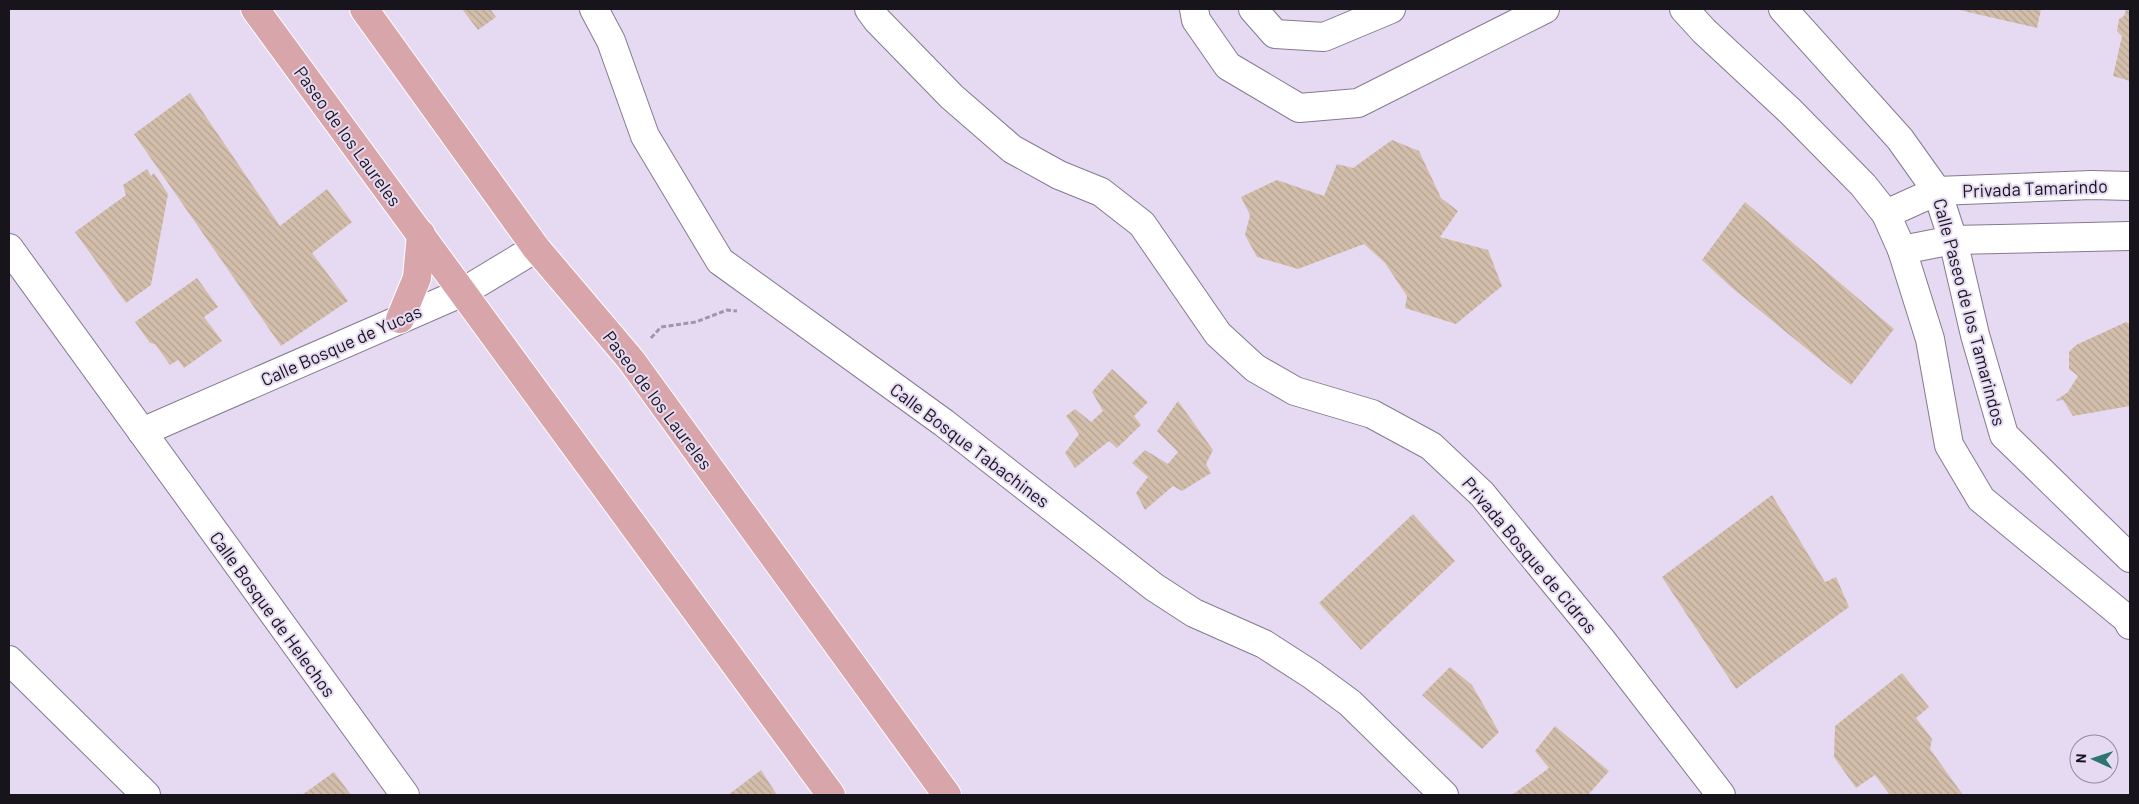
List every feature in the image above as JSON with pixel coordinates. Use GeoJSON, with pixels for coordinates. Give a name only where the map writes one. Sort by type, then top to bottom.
{"type":"FeatureCollection","features":[{"type":"Feature","properties":{"kind":"main road","name":"Paseo de los Laureles"},"geometry":{"type":"LineString","coordinates":[[255,9],[831,795]]}},
{"type":"Feature","properties":{"kind":"main road","name":"Paseo de los Laureles"},"geometry":{"type":"LineString","coordinates":[[364,9],[536,248],[631,360],[947,795]]}},
{"type":"Feature","properties":{"kind":"main road"},"geometry":{"type":"LineString","coordinates":[[400,319],[417,278],[421,234]]}},
{"type":"Feature","properties":{"kind":"street","name":"Calle Bosque Tabachines"},"geometry":{"type":"LineString","coordinates":[[594,9],[611,41],[644,136],[720,261],[944,423],[1154,587],[1194,612],[1264,644],[1312,675],[1350,703],[1444,795]]}},
{"type":"Feature","properties":{"kind":"street","name":"Privada Bosque de Cidros"},"geometry":{"type":"LineString","coordinates":[[869,9],[877,20],[952,96],[1012,149],[1059,175],[1101,192],[1142,224],[1218,334],[1255,368],[1296,391],[1372,414],[1431,446],[1468,480],[1482,494],[1594,630],[1721,795]]}},
{"type":"Feature","properties":{"kind":"street"},"geometry":{"type":"LineString","coordinates":[[1194,9],[1196,20],[1228,66],[1299,108],[1358,103],[1545,9]]}},
{"type":"Feature","properties":{"kind":"street"},"geometry":{"type":"LineString","coordinates":[[1253,9],[1275,34],[1324,36],[1391,9]]}},
{"type":"Feature","properties":{"kind":"street"},"geometry":{"type":"LineString","coordinates":[[1684,9],[1704,31],[1790,111],[1864,186],[1886,214],[1902,250],[1930,339],[1949,445],[1981,499],[2129,620]]}},
{"type":"Feature","properties":{"kind":"street","name":"Calle Paseo de los Tamarindos"},"geometry":{"type":"LineString","coordinates":[[1783,9],[1900,139],[1937,191],[1953,240],[1975,335],[2004,435],[2130,558]]}},
{"type":"Feature","properties":{"kind":"street","name":"Privada Tamarindo"},"geometry":{"type":"LineString","coordinates":[[1886,214],[1937,191],[2092,185],[2130,186]]}},
{"type":"Feature","properties":{"kind":"street"},"geometry":{"type":"LineString","coordinates":[[1902,250],[1953,240],[2130,236]]}},
{"type":"Feature","properties":{"kind":"street","name":"Calle Bosque de Helechos"},"geometry":{"type":"LineString","coordinates":[[9,248],[405,795]]}},
{"type":"Feature","properties":{"kind":"street","name":"Calle Bosque de Yucas"},"geometry":{"type":"LineString","coordinates":[[142,432],[463,292],[536,248]]}},
{"type":"Feature","properties":{"kind":"street"},"geometry":{"type":"LineString","coordinates":[[9,660],[146,795]]}},
{"type":"Feature","properties":{"kind":"path"},"geometry":{"type":"LineString","coordinates":[[631,360],[661,327],[696,322],[727,310],[745,312]]}},
{"type":"Feature","properties":{"kind":"building"},"geometry":{"type":"Polygon","coordinates":[[[462,9],[490,9],[496,17],[478,30],[462,9]]]}},
{"type":"Feature","properties":{"kind":"building"},"geometry":{"type":"Polygon","coordinates":[[[1955,9],[2041,9],[2037,28],[1955,9]]]}},
{"type":"Feature","properties":{"kind":"building"},"geometry":{"type":"Polygon","coordinates":[[[2126,9],[2130,9],[2130,81],[2113,76],[2122,36],[2117,31],[2119,19],[2124,16],[2126,9]]]}},
{"type":"Feature","properties":{"kind":"building"},"geometry":{"type":"Polygon","coordinates":[[[190,93],[280,226],[327,189],[352,222],[312,253],[348,301],[281,346],[134,134],[190,93]]]}},
{"type":"Feature","properties":{"kind":"building"},"geometry":{"type":"Polygon","coordinates":[[[1392,140],[1419,151],[1441,198],[1458,211],[1440,237],[1488,250],[1502,286],[1456,324],[1405,308],[1407,296],[1385,263],[1364,244],[1298,269],[1257,257],[1245,235],[1250,215],[1241,197],[1277,180],[1324,196],[1337,164],[1353,168],[1392,140]]]}},
{"type":"Feature","properties":{"kind":"building"},"geometry":{"type":"Polygon","coordinates":[[[147,169],[151,176],[154,173],[168,194],[151,285],[126,303],[75,232],[126,195],[123,185],[147,169]]]}},
{"type":"Feature","properties":{"kind":"building"},"geometry":{"type":"Polygon","coordinates":[[[1745,202],[1894,329],[1851,385],[1731,287],[1702,260],[1745,202]]]}},
{"type":"Feature","properties":{"kind":"building"},"geometry":{"type":"Polygon","coordinates":[[[197,278],[218,307],[204,317],[222,341],[184,368],[178,360],[170,365],[155,344],[150,343],[135,322],[197,278]]]}},
{"type":"Feature","properties":{"kind":"building"},"geometry":{"type":"Polygon","coordinates":[[[2126,322],[2130,324],[2130,406],[2073,416],[2063,400],[2055,401],[2068,392],[2078,376],[2069,369],[2069,352],[2076,345],[2126,322]]]}},
{"type":"Feature","properties":{"kind":"building"},"geometry":{"type":"Polygon","coordinates":[[[1112,369],[1148,402],[1134,416],[1141,425],[1117,448],[1109,441],[1075,468],[1065,453],[1079,434],[1066,416],[1075,409],[1091,422],[1103,411],[1092,392],[1112,369]]]}},
{"type":"Feature","properties":{"kind":"building"},"geometry":{"type":"Polygon","coordinates":[[[1178,401],[1213,450],[1206,464],[1211,473],[1182,491],[1173,486],[1145,510],[1136,493],[1148,477],[1132,463],[1145,450],[1168,464],[1178,452],[1157,431],[1178,401]]]}},
{"type":"Feature","properties":{"kind":"building"},"geometry":{"type":"Polygon","coordinates":[[[1772,495],[1825,582],[1836,577],[1849,607],[1736,689],[1662,577],[1772,495]]]}},
{"type":"Feature","properties":{"kind":"building"},"geometry":{"type":"Polygon","coordinates":[[[1413,514],[1455,561],[1361,650],[1319,603],[1413,514]]]}},
{"type":"Feature","properties":{"kind":"building"},"geometry":{"type":"Polygon","coordinates":[[[1450,667],[1472,685],[1499,732],[1482,749],[1422,695],[1450,667]]]}},
{"type":"Feature","properties":{"kind":"building"},"geometry":{"type":"Polygon","coordinates":[[[1902,673],[1929,707],[1916,718],[1932,739],[1930,749],[1963,795],[1890,795],[1875,775],[1856,788],[1834,757],[1835,726],[1902,673]]]}},
{"type":"Feature","properties":{"kind":"building"},"geometry":{"type":"Polygon","coordinates":[[[1555,726],[1609,771],[1588,795],[1512,795],[1549,768],[1535,751],[1555,726]]]}},
{"type":"Feature","properties":{"kind":"building"},"geometry":{"type":"Polygon","coordinates":[[[761,770],[777,795],[728,795],[761,770]]]}},
{"type":"Feature","properties":{"kind":"building"},"geometry":{"type":"Polygon","coordinates":[[[334,772],[351,795],[302,795],[334,772]]]}}]}
